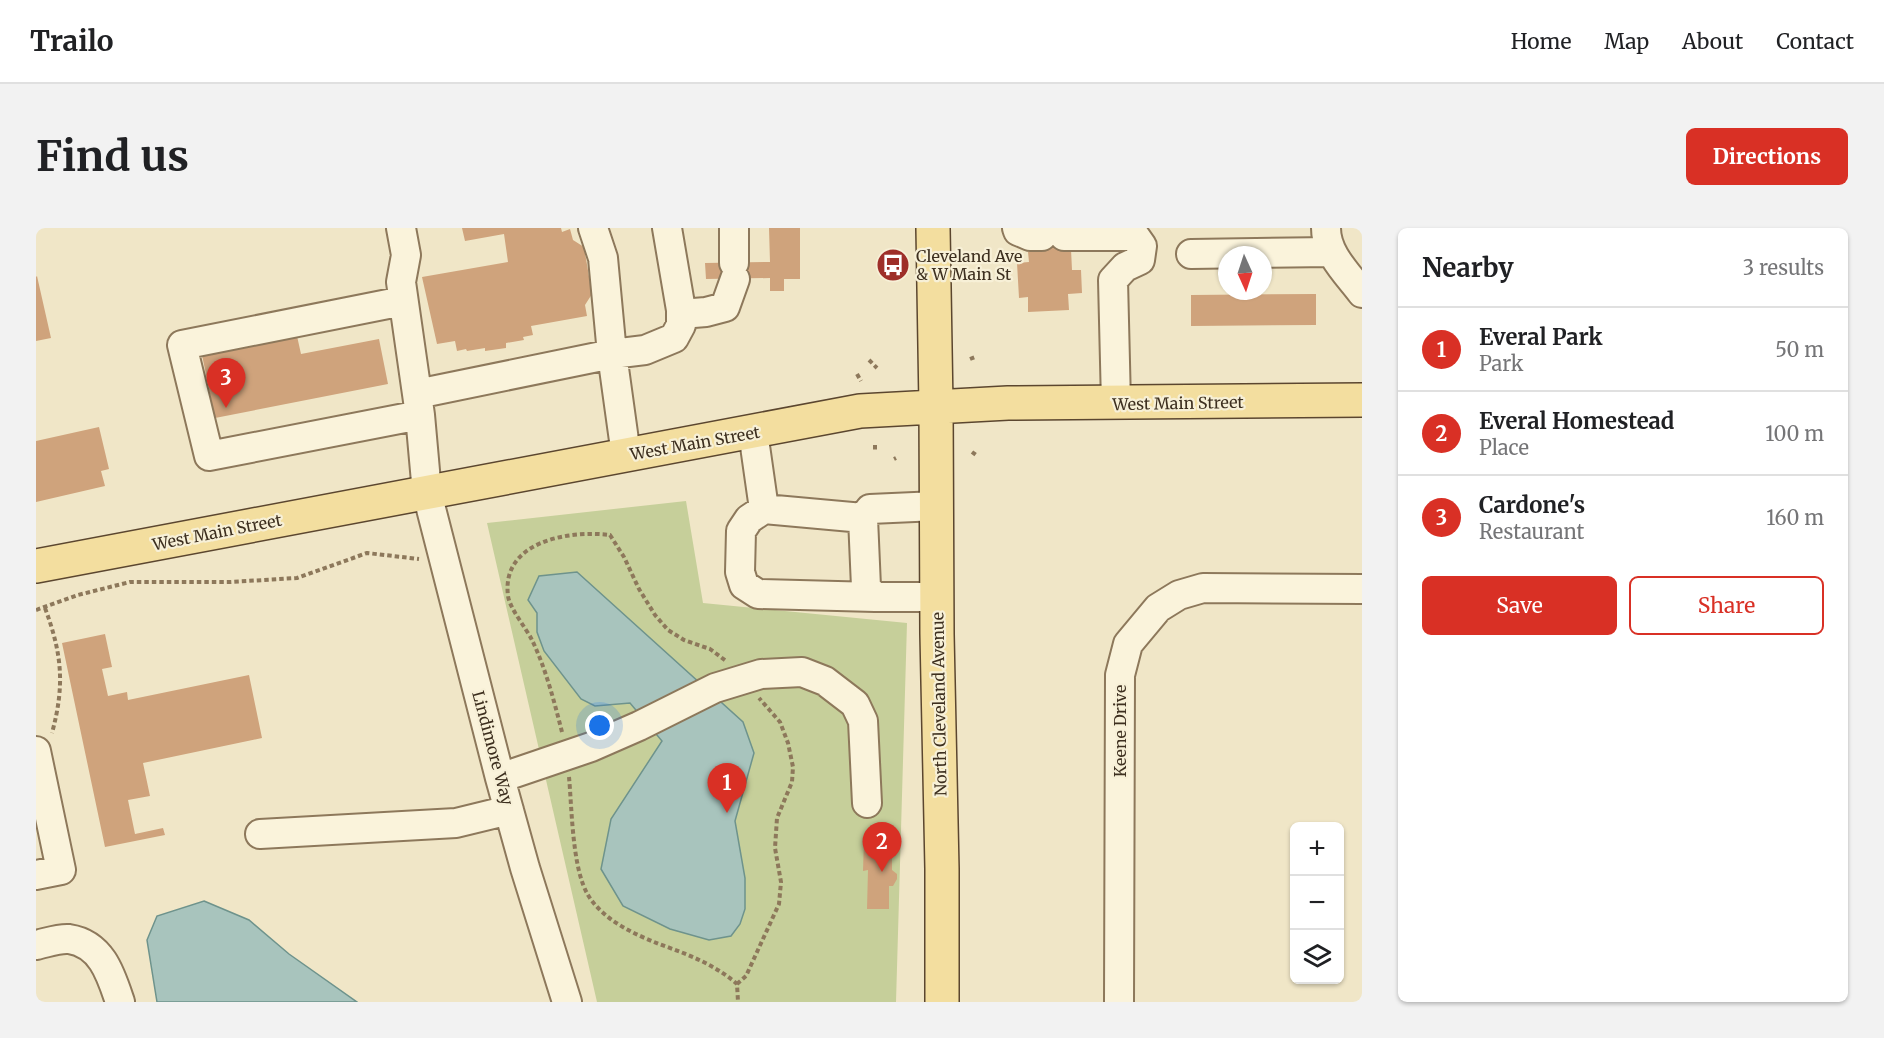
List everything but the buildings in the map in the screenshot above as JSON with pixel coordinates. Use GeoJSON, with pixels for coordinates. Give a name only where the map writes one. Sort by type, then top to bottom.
{"type":"FeatureCollection","features":[{"type":"Feature","properties":{"kind":"main road","name":"North Cleveland Avenue"},"geometry":{"type":"LineString","coordinates":[[933,228],[942,1002]]}},
{"type":"Feature","properties":{"kind":"main road","name":"West Main Street"},"geometry":{"type":"LineString","coordinates":[[36,566],[860,411],[1008,403],[1116,404],[1362,400]]}},
{"type":"Feature","properties":{"kind":"street","name":"Lindimore Way"},"geometry":{"type":"LineString","coordinates":[[401,228],[406,255],[400,282],[419,404],[427,492],[500,778],[525,868],[567,1002]]}},
{"type":"Feature","properties":{"kind":"street"},"geometry":{"type":"LineString","coordinates":[[592,228],[603,258],[612,354],[626,455]]}},
{"type":"Feature","properties":{"kind":"street"},"geometry":{"type":"LineString","coordinates":[[403,302],[182,345],[208,456],[612,354],[645,350],[674,338],[681,324],[681,314],[668,228]]}},
{"type":"Feature","properties":{"kind":"street"},"geometry":{"type":"LineString","coordinates":[[681,314],[706,312],[725,307],[735,271],[734,228]]}},
{"type":"Feature","properties":{"kind":"street"},"geometry":{"type":"LineString","coordinates":[[1041,233],[1135,232],[1142,246],[1140,260],[1125,267],[1113,280],[1116,404]]}},
{"type":"Feature","properties":{"kind":"street"},"geometry":{"type":"LineString","coordinates":[[1191,254],[1329,240],[1362,293]]}},
{"type":"Feature","properties":{"kind":"street"},"geometry":{"type":"LineString","coordinates":[[753,432],[764,509]]}},
{"type":"Feature","properties":{"kind":"street"},"geometry":{"type":"LineString","coordinates":[[875,597],[866,587],[863,518],[870,509],[937,506]]}},
{"type":"Feature","properties":{"kind":"street"},"geometry":{"type":"LineString","coordinates":[[863,518],[764,509],[749,519],[741,531],[740,572],[744,585],[758,594],[937,597]]}},
{"type":"Feature","properties":{"kind":"street","name":"Keene Drive"},"geometry":{"type":"LineString","coordinates":[[1119,1002],[1120,675],[1128,644],[1158,608],[1179,595],[1203,588],[1362,589]]}},
{"type":"Feature","properties":{"kind":"street"},"geometry":{"type":"LineString","coordinates":[[500,778],[568,755],[639,726],[715,688],[761,674],[802,672],[825,681],[855,704],[864,721],[867,802]]}},
{"type":"Feature","properties":{"kind":"street"},"geometry":{"type":"LineString","coordinates":[[36,875],[62,870],[37,757]]}},
{"type":"Feature","properties":{"kind":"street"},"geometry":{"type":"LineString","coordinates":[[260,834],[456,823],[509,810]]}},
{"type":"Feature","properties":{"kind":"street"},"geometry":{"type":"LineString","coordinates":[[36,945],[68,939],[92,947],[109,971],[120,1002]]}},
{"type":"Feature","properties":{"kind":"path"},"geometry":{"type":"LineString","coordinates":[[869,360],[877,368]]}},
{"type":"Feature","properties":{"kind":"path"},"geometry":{"type":"LineString","coordinates":[[856,374],[861,381]]}},
{"type":"Feature","properties":{"kind":"path"},"geometry":{"type":"LineString","coordinates":[[737,984],[746,976],[779,904],[781,882],[775,848],[777,818],[792,782],[793,767],[788,743],[780,722],[731,664],[710,649],[684,640],[668,630],[655,615],[639,589],[624,557],[610,535],[572,535],[543,542],[519,556],[513,564],[508,582],[508,598],[537,650],[568,755],[579,875],[588,895],[601,912],[624,928],[686,953],[722,971],[737,984],[738,1002]]}},
{"type":"Feature","properties":{"kind":"path"},"geometry":{"type":"LineString","coordinates":[[36,610],[78,595],[130,582],[230,582],[297,578],[367,553],[426,560]]}},
{"type":"Feature","properties":{"kind":"path"},"geometry":{"type":"LineString","coordinates":[[37,757],[46,751],[61,694],[60,657],[45,608]]}},
{"type":"Feature","properties":{"kind":"green space"},"geometry":{"type":"Polygon","coordinates":[[[686,501],[703,603],[907,623],[896,1002],[597,1002],[487,523],[686,501]]]}},
{"type":"Feature","properties":{"kind":"water"},"geometry":{"type":"Polygon","coordinates":[[[577,572],[743,722],[754,753],[735,821],[745,878],[745,909],[740,924],[731,936],[709,940],[670,929],[623,906],[601,869],[611,819],[662,741],[630,703],[595,706],[581,699],[544,651],[537,632],[537,613],[528,600],[539,576],[577,572]]]}},
{"type":"Feature","properties":{"kind":"water"},"geometry":{"type":"Polygon","coordinates":[[[204,901],[249,920],[289,954],[357,1002],[157,1002],[147,940],[157,916],[204,901]]]}},
{"type":"Feature","properties":{"kind":"place","name":"Cleveland Ave & W Main St"},"geometry":{"type":"Point","coordinates":[893,265]}},
{"type":"Feature","properties":{"kind":"place","name":"Cardone's"},"geometry":{"type":"Point","coordinates":[226,408]}},
{"type":"Feature","properties":{"kind":"place","name":"Everal Park"},"geometry":{"type":"Point","coordinates":[727,813]}},
{"type":"Feature","properties":{"kind":"place","name":"Everal Homestead"},"geometry":{"type":"Point","coordinates":[882,872]}}]}
